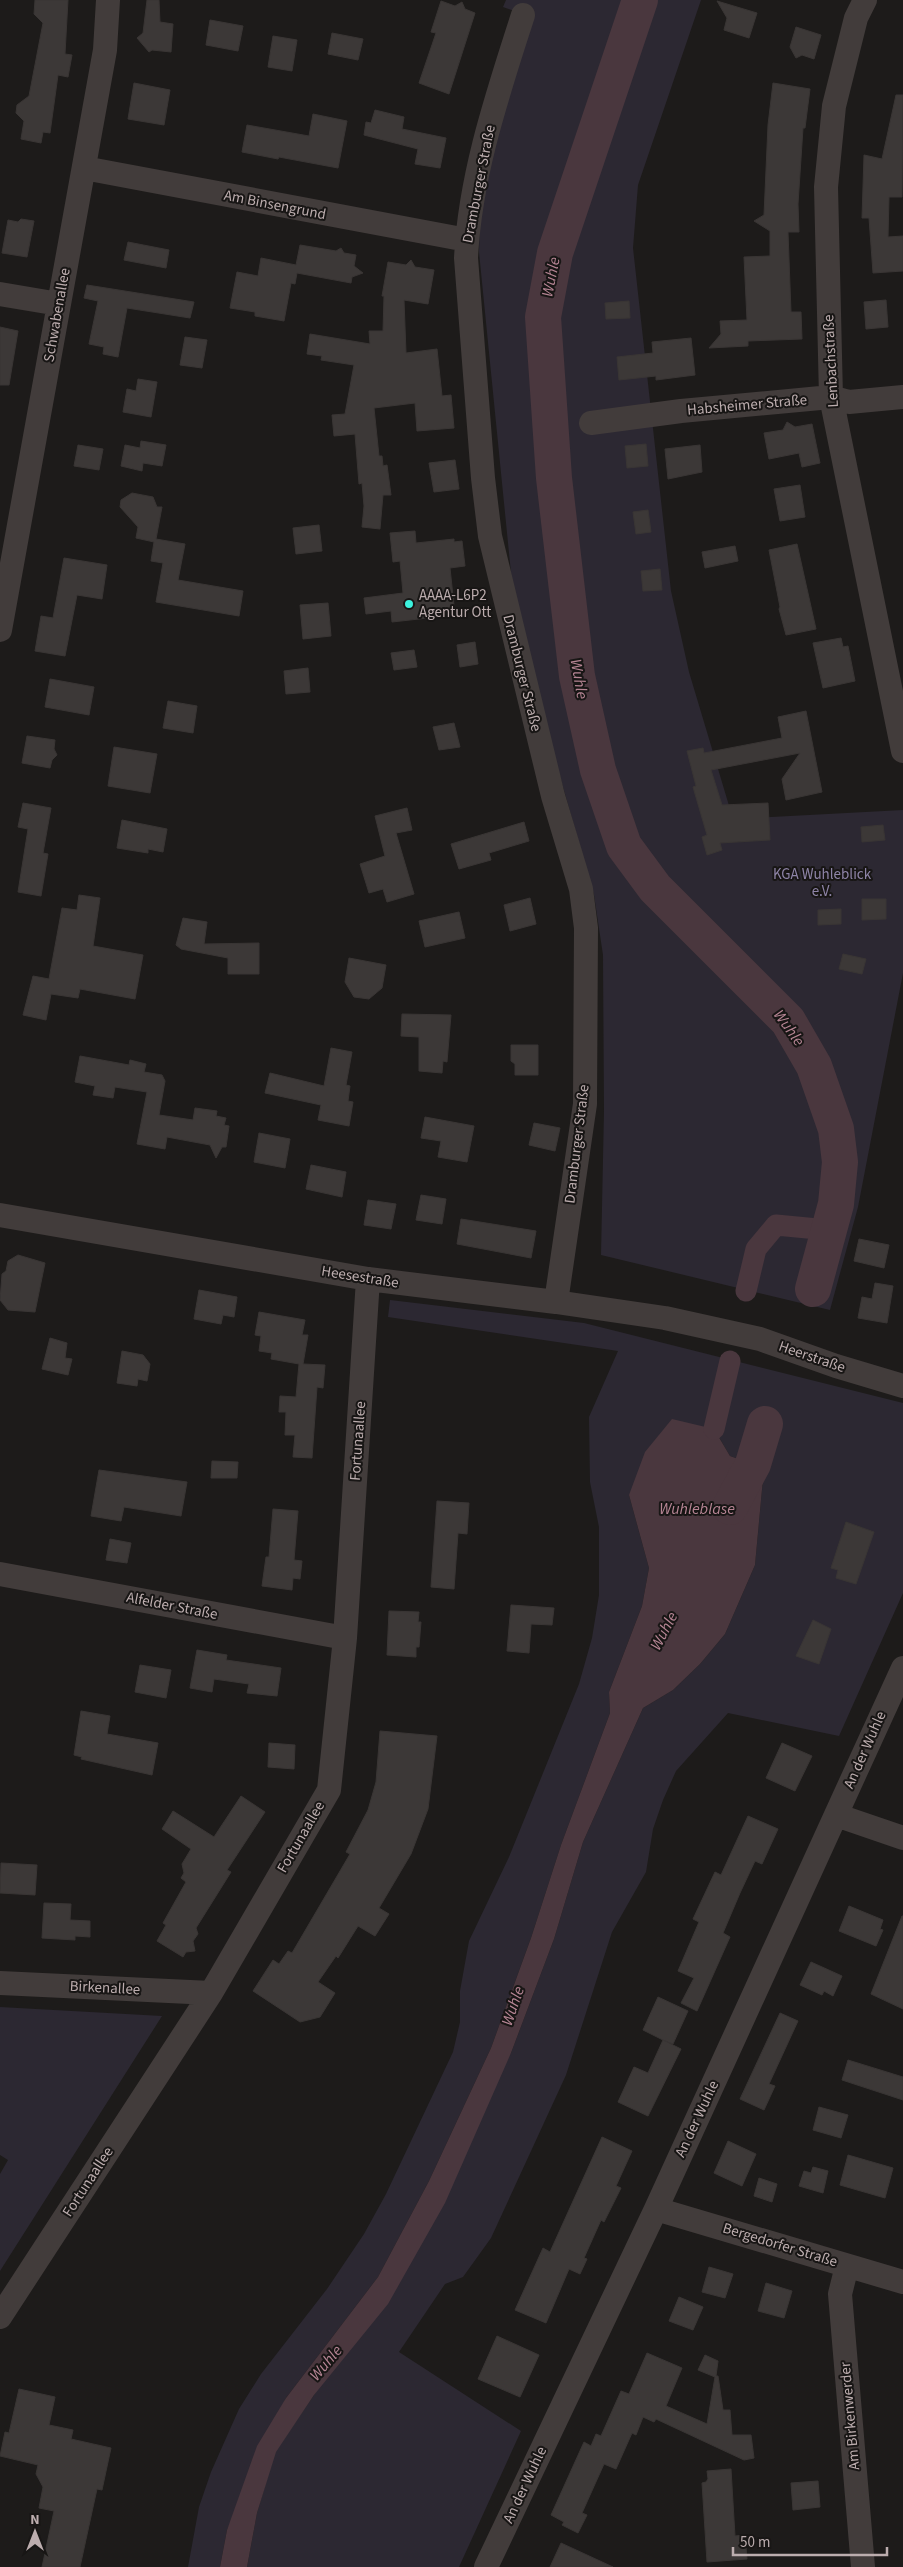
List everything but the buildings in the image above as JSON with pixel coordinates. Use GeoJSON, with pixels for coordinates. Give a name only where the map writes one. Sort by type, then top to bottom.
{"type":"FeatureCollection","features":[{"type":"Feature","properties":{"kind":"street","name":"Schwabenallee"},"geometry":{"type":"LineString","coordinates":[[0,630],[105,50],[108,0]]}},
{"type":"Feature","properties":{"kind":"street","name":"Lenbachstraße"},"geometry":{"type":"LineString","coordinates":[[865,0],[856,18],[834,106],[826,187],[831,397],[903,751]]}},
{"type":"Feature","properties":{"kind":"street","name":"Dramburger Straße"},"geometry":{"type":"LineString","coordinates":[[523,15],[482,153],[467,240],[466,258],[483,478],[490,536],[553,796],[581,888],[586,928],[585,1104],[556,1302]]}},
{"type":"Feature","properties":{"kind":"street","name":"Am Binsengrund"},"geometry":{"type":"LineString","coordinates":[[84,168],[467,240]]}},
{"type":"Feature","properties":{"kind":"street"},"geometry":{"type":"LineString","coordinates":[[0,294],[59,304]]}},
{"type":"Feature","properties":{"kind":"street","name":"Habsheimer Straße"},"geometry":{"type":"LineString","coordinates":[[591,423],[681,411],[831,397],[849,402],[903,397]]}},
{"type":"Feature","properties":{"kind":"street","name":"Heesestraße"},"geometry":{"type":"LineString","coordinates":[[0,1215],[368,1280],[556,1302],[665,1318],[721,1330]]}},
{"type":"Feature","properties":{"kind":"street","name":"Fortunaallee"},"geometry":{"type":"LineString","coordinates":[[0,2318],[210,1993],[329,1790],[345,1638],[368,1280]]}},
{"type":"Feature","properties":{"kind":"street","name":"Heerstraße"},"geometry":{"type":"LineString","coordinates":[[721,1330],[760,1339],[836,1366],[903,1386]]}},
{"type":"Feature","properties":{"kind":"street","name":"Alfelder Straße"},"geometry":{"type":"LineString","coordinates":[[0,1574],[345,1638]]}},
{"type":"Feature","properties":{"kind":"street","name":"An der Wuhle"},"geometry":{"type":"LineString","coordinates":[[486,2567],[656,2209],[903,1668]]}},
{"type":"Feature","properties":{"kind":"street"},"geometry":{"type":"LineString","coordinates":[[836,1815],[903,1838]]}},
{"type":"Feature","properties":{"kind":"street","name":"Birkenallee"},"geometry":{"type":"LineString","coordinates":[[0,1983],[210,1993]]}},
{"type":"Feature","properties":{"kind":"street","name":"Bergedorfer Straße"},"geometry":{"type":"LineString","coordinates":[[656,2209],[903,2282]]}},
{"type":"Feature","properties":{"kind":"street","name":"Am Birkenwerder"},"geometry":{"type":"LineString","coordinates":[[848,2266],[840,2294],[863,2567]]}},
{"type":"Feature","properties":{"kind":"green space","name":"KGA Wuhleblick e.V."},"geometry":{"type":"Polygon","coordinates":[[[506,0],[701,0],[638,185],[633,248],[671,591],[689,672],[733,819],[903,810],[903,973],[858,1207],[830,1310],[601,1255],[604,1111],[603,955],[594,895],[516,623],[479,252],[480,216],[487,171],[532,17],[503,7],[506,0]]]}},
{"type":"Feature","properties":{"kind":"green space"},"geometry":{"type":"Polygon","coordinates":[[[390,1300],[584,1323],[903,1403],[903,1593],[839,1736],[728,1713],[676,1771],[653,1829],[646,1872],[612,1932],[566,2075],[491,2238],[463,2277],[445,2284],[399,2352],[521,2431],[459,2567],[247,2567],[257,2513],[275,2452],[314,2395],[511,2053],[554,1939],[583,1842],[643,1708],[673,1690],[700,1664],[725,1634],[755,1565],[764,1468],[730,1456],[714,1429],[629,1495],[649,1568],[642,1606],[609,1692],[610,1713],[561,1845],[531,1938],[491,2048],[429,2181],[378,2277],[286,2398],[227,2530],[220,2567],[188,2567],[199,2507],[211,2472],[239,2409],[261,2374],[327,2289],[364,2234],[386,2194],[453,2052],[460,2022],[460,1991],[469,1941],[509,1857],[579,1684],[592,1638],[599,1595],[599,1527],[590,1482],[589,1417],[618,1351],[388,1317],[390,1300]]]}},
{"type":"Feature","properties":{"kind":"green space"},"geometry":{"type":"Polygon","coordinates":[[[0,2007],[162,2016],[0,2271],[0,2174],[8,2160],[0,2155],[0,2007]]]}},
{"type":"Feature","properties":{"kind":"water","name":"Wuhleblase"},"geometry":{"type":"Polygon","coordinates":[[[672,1419],[714,1429],[730,1456],[764,1468],[755,1565],[725,1634],[700,1664],[673,1690],[643,1708],[583,1842],[554,1939],[511,2053],[445,2203],[388,2304],[314,2395],[276,2452],[257,2513],[247,2567],[220,2567],[227,2530],[257,2446],[286,2398],[378,2277],[429,2181],[491,2048],[531,1938],[561,1845],[610,1713],[609,1692],[642,1606],[649,1568],[629,1495],[645,1452],[672,1419]]]}},
{"type":"Feature","properties":{"kind":"waterway","name":"Wuhle"},"geometry":{"type":"LineString","coordinates":[[640,0],[555,253],[543,317],[554,478],[577,676],[598,770],[624,846],[655,888],[788,1021],[814,1066],[836,1129],[840,1162],[836,1204],[813,1289]]}},
{"type":"Feature","properties":{"kind":"waterway"},"geometry":{"type":"LineString","coordinates":[[746,1291],[756,1249],[776,1225],[828,1230]]}},
{"type":"Feature","properties":{"kind":"waterway"},"geometry":{"type":"LineString","coordinates":[[714,1429],[730,1361]]}},
{"type":"Feature","properties":{"kind":"waterway","name":"Wuhle"},"geometry":{"type":"LineString","coordinates":[[730,1507],[753,1464],[765,1424]]}},
{"type":"Feature","properties":{"kind":"place","name":"AAAA-L6P2 Agentur Ott"},"geometry":{"type":"Point","coordinates":[409,604]}}]}
